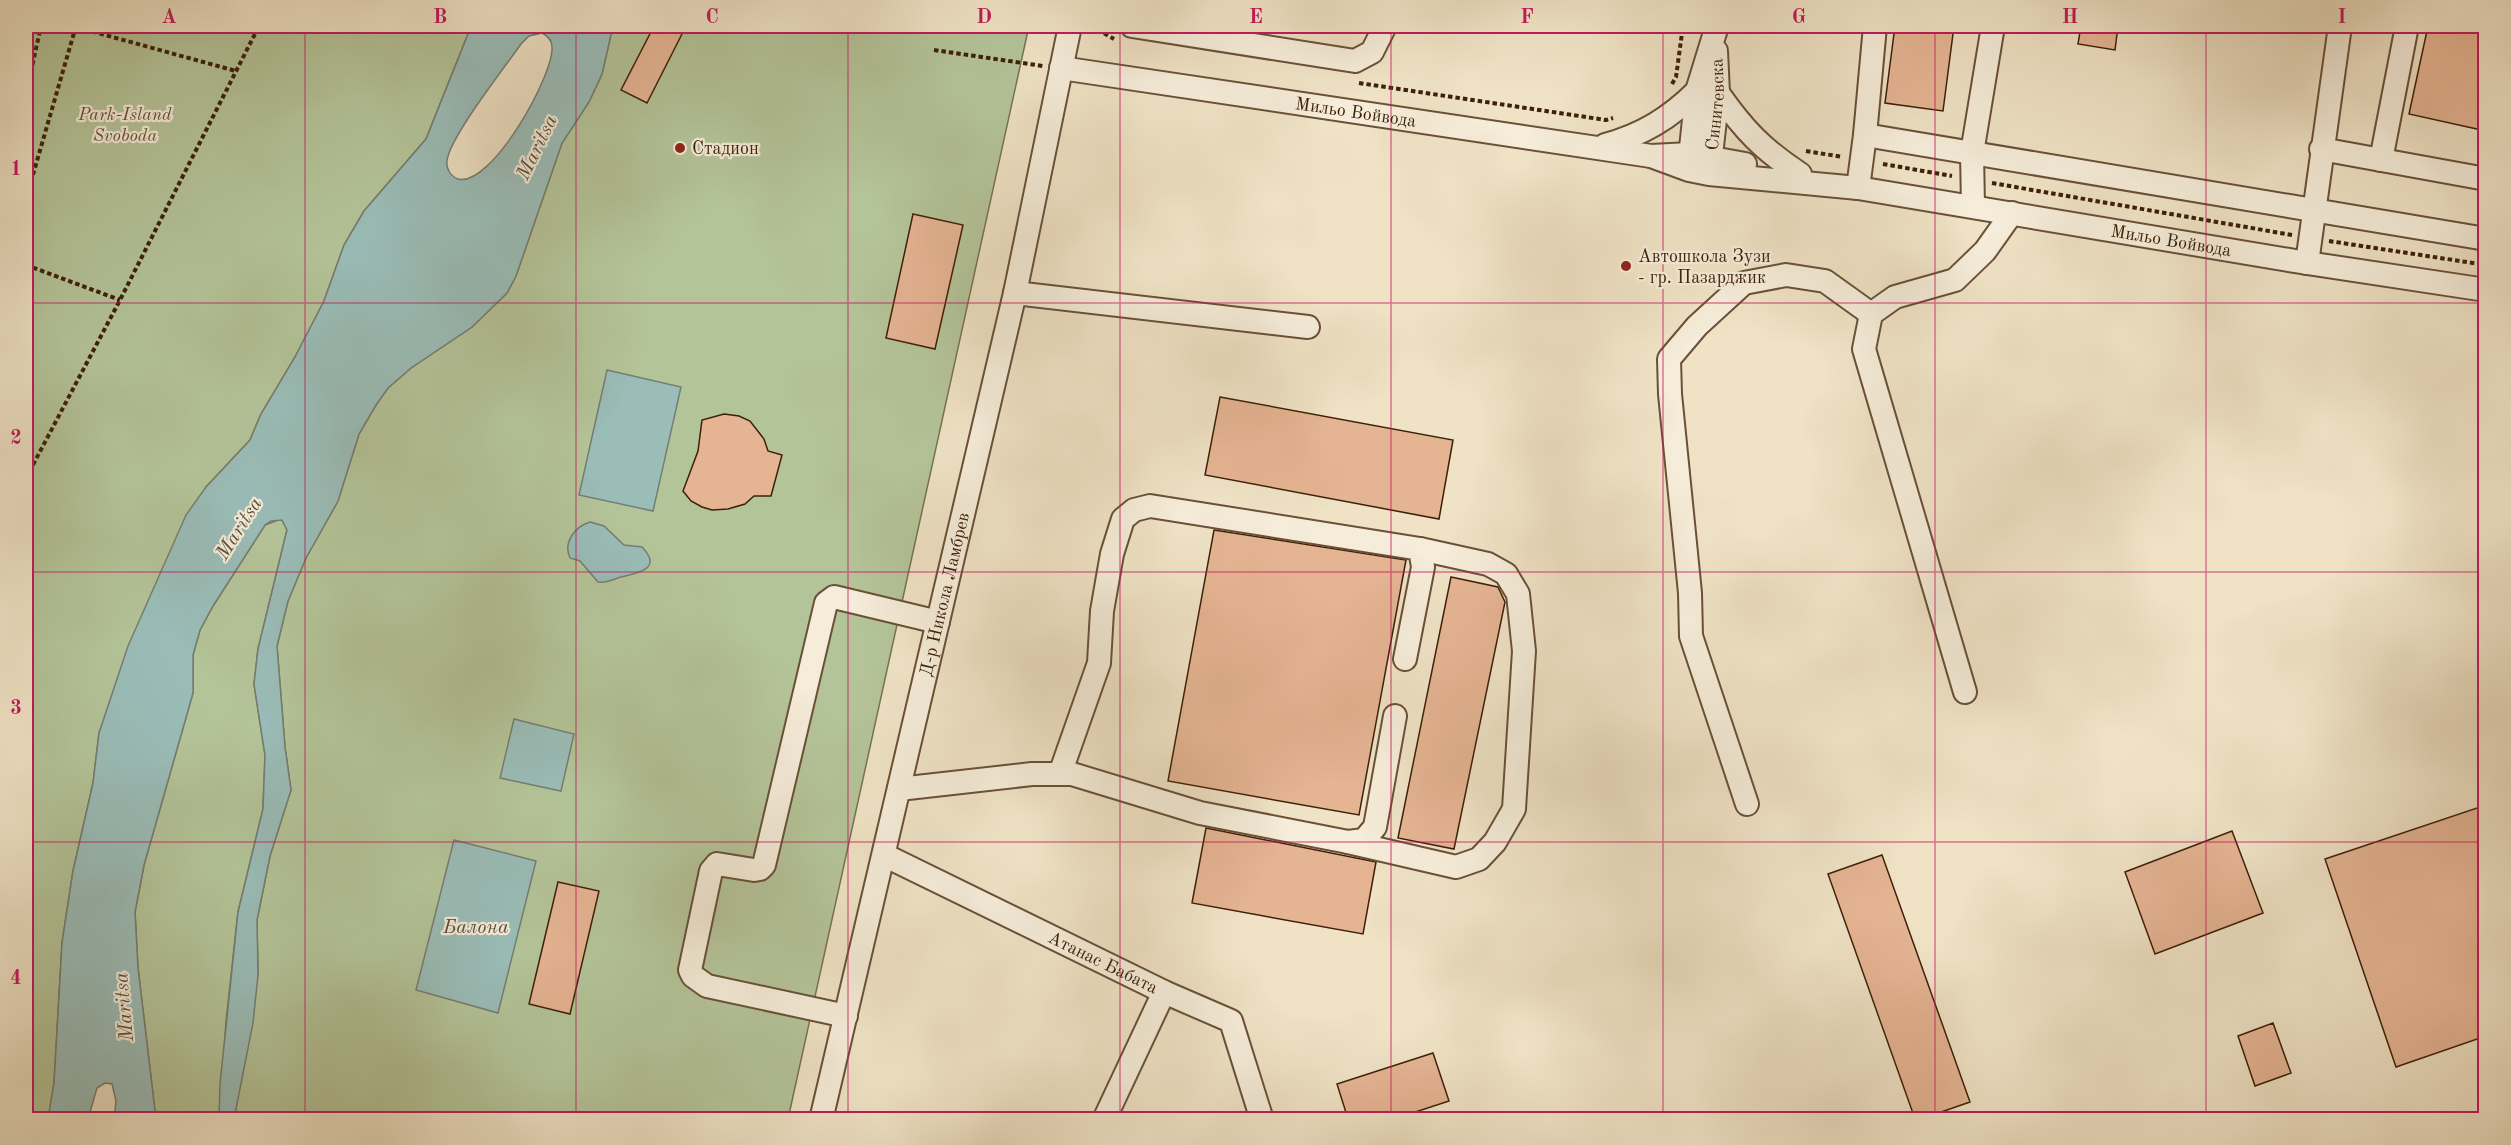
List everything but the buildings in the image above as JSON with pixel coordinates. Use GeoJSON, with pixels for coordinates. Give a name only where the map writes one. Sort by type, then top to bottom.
{"type":"FeatureCollection","features":[{"type":"Feature","properties":{"kind":"street","name":"Д-р Никола Ламбрев"},"geometry":{"type":"LineString","coordinates":[[821,1119],[1015,293],[1070,26]]}},
{"type":"Feature","properties":{"kind":"street"},"geometry":{"type":"LineString","coordinates":[[1127,34],[1355,61],[1372,52],[1385,26]]}},
{"type":"Feature","properties":{"kind":"street"},"geometry":{"type":"LineString","coordinates":[[1858,188],[1875,26]]}},
{"type":"Feature","properties":{"kind":"street"},"geometry":{"type":"LineString","coordinates":[[1973,206],[1972,153],[1992,26]]}},
{"type":"Feature","properties":{"kind":"street"},"geometry":{"type":"LineString","coordinates":[[2307,263],[2321,149],[2340,26]]}},
{"type":"Feature","properties":{"kind":"street"},"geometry":{"type":"LineString","coordinates":[[2381,160],[2407,26]]}},
{"type":"Feature","properties":{"kind":"street","name":"Синитевска"},"geometry":{"type":"LineString","coordinates":[[1700,164],[1716,30]]}},
{"type":"Feature","properties":{"kind":"street","name":"Мильо Войвода"},"geometry":{"type":"LineString","coordinates":[[1061,68],[1597,147],[2486,290]]}},
{"type":"Feature","properties":{"kind":"street"},"geometry":{"type":"LineString","coordinates":[[1597,147],[1623,140],[1656,125],[1707,92],[1761,146],[1800,174]]}},
{"type":"Feature","properties":{"kind":"street"},"geometry":{"type":"LineString","coordinates":[[1865,135],[2486,239]]}},
{"type":"Feature","properties":{"kind":"street"},"geometry":{"type":"LineString","coordinates":[[2321,149],[2486,179]]}},
{"type":"Feature","properties":{"kind":"street","name":"Мильо Войвода"},"geometry":{"type":"LineString","coordinates":[[1700,164],[1800,174],[1858,188]]}},
{"type":"Feature","properties":{"kind":"street"},"geometry":{"type":"LineString","coordinates":[[1965,692],[1864,349],[1871,314],[1895,297],[1955,280],[1985,251],[2012,213]]}},
{"type":"Feature","properties":{"kind":"street"},"geometry":{"type":"LineString","coordinates":[[1747,804],[1691,636],[1669,359],[1697,326],[1744,284],[1786,275],[1825,281],[1871,314]]}},
{"type":"Feature","properties":{"kind":"street"},"geometry":{"type":"LineString","coordinates":[[1015,293],[1308,327]]}},
{"type":"Feature","properties":{"kind":"street"},"geometry":{"type":"LineString","coordinates":[[899,789],[1032,774],[1060,774],[1072,774],[1200,813],[1348,842],[1456,867],[1479,859],[1495,842],[1514,809],[1524,651],[1518,594],[1506,574],[1488,564],[1420,549],[1150,506],[1134,510],[1123,519],[1113,554],[1102,611],[1099,663],[1060,774]]}},
{"type":"Feature","properties":{"kind":"street"},"geometry":{"type":"LineString","coordinates":[[1405,659],[1423,567],[1420,549]]}},
{"type":"Feature","properties":{"kind":"street"},"geometry":{"type":"LineString","coordinates":[[846,1016],[707,986],[693,976],[690,970],[711,871],[717,864],[754,870],[764,865],[826,603],[834,597],[938,622]]}},
{"type":"Feature","properties":{"kind":"street"},"geometry":{"type":"LineString","coordinates":[[1348,842],[1364,840],[1375,827],[1395,716]]}},
{"type":"Feature","properties":{"kind":"street","name":"Атанас Бабата"},"geometry":{"type":"LineString","coordinates":[[884,855],[1164,992],[1231,1021],[1262,1119]]}},
{"type":"Feature","properties":{"kind":"street"},"geometry":{"type":"LineString","coordinates":[[1104,1119],[1164,992]]}},
{"type":"Feature","properties":{"kind":"path"},"geometry":{"type":"LineString","coordinates":[[26,27],[40,26],[26,94]]}},
{"type":"Feature","properties":{"kind":"path"},"geometry":{"type":"LineString","coordinates":[[48,26],[76,26],[236,70]]}},
{"type":"Feature","properties":{"kind":"path"},"geometry":{"type":"LineString","coordinates":[[26,188],[33,178],[76,26]]}},
{"type":"Feature","properties":{"kind":"path"},"geometry":{"type":"LineString","coordinates":[[26,478],[120,300],[259,26]]}},
{"type":"Feature","properties":{"kind":"path"},"geometry":{"type":"LineString","coordinates":[[1091,26],[1127,34]]}},
{"type":"Feature","properties":{"kind":"path"},"geometry":{"type":"LineString","coordinates":[[1668,91],[1676,77],[1683,26]]}},
{"type":"Feature","properties":{"kind":"path"},"geometry":{"type":"LineString","coordinates":[[934,50],[1061,68]]}},
{"type":"Feature","properties":{"kind":"path"},"geometry":{"type":"LineString","coordinates":[[1357,82],[1606,120],[1616,118]]}},
{"type":"Feature","properties":{"kind":"path"},"geometry":{"type":"LineString","coordinates":[[1804,151],[2310,238],[2486,265]]}},
{"type":"Feature","properties":{"kind":"path"},"geometry":{"type":"LineString","coordinates":[[26,265],[120,300]]}},
{"type":"Feature","properties":{"kind":"path"},"geometry":{"type":"LineString","coordinates":[[2473,1119],[2486,1115]]}},
{"type":"Feature","properties":{"kind":"green space","name":"Park-Island Svoboda"},"geometry":{"type":"Polygon","coordinates":[[[26,26],[474,26],[470,29],[426,139],[364,211],[344,245],[324,301],[295,357],[261,414],[250,440],[206,487],[99,733],[93,783],[73,871],[62,943],[54,1083],[48,1120],[26,1119],[26,26]]]}},
{"type":"Feature","properties":{"kind":"green space"},"geometry":{"type":"Polygon","coordinates":[[[613,26],[1029,26],[788,1119],[234,1120],[258,975],[257,920],[270,856],[291,790],[285,747],[277,646],[288,601],[306,558],[338,501],[359,434],[388,388],[411,368],[472,327],[507,293],[516,276],[562,143],[589,102],[602,74],[613,26]]]}},
{"type":"Feature","properties":{"kind":"green space"},"geometry":{"type":"Polygon","coordinates":[[[282,520],[287,530],[258,649],[254,684],[265,755],[263,809],[238,912],[226,1022],[219,1119],[156,1120],[138,968],[135,912],[144,865],[193,693],[193,655],[200,630],[265,525],[282,520]]]}},
{"type":"Feature","properties":{"kind":"water","name":"Maritsa"},"geometry":{"type":"Polygon","coordinates":[[[474,26],[613,26],[602,74],[589,102],[562,143],[516,276],[507,293],[472,327],[411,368],[388,388],[359,434],[338,501],[306,558],[288,601],[277,646],[285,747],[291,790],[270,856],[257,920],[258,975],[253,1023],[234,1119],[219,1119],[220,1084],[238,912],[263,809],[265,755],[254,684],[258,649],[287,530],[282,520],[271,521],[265,525],[200,630],[193,655],[193,693],[144,865],[135,912],[138,968],[156,1119],[114,1119],[116,1101],[112,1084],[105,1083],[97,1088],[88,1119],[48,1119],[54,1083],[62,943],[73,871],[93,783],[99,733],[128,646],[186,515],[206,487],[250,440],[261,414],[295,357],[324,301],[344,245],[364,211],[426,139],[470,29],[474,26]],[[542,33],[529,36],[521,44],[457,136],[447,161],[449,172],[455,178],[472,177],[487,166],[503,149],[518,127],[543,81],[550,61],[552,45],[549,38],[542,33]]]}},
{"type":"Feature","properties":{"kind":"water"},"geometry":{"type":"Polygon","coordinates":[[[607,370],[681,387],[653,511],[579,495],[607,370]]]}},
{"type":"Feature","properties":{"kind":"water"},"geometry":{"type":"Polygon","coordinates":[[[590,522],[604,526],[624,545],[642,547],[648,555],[649,566],[634,574],[607,582],[598,582],[580,561],[570,558],[568,552],[571,536],[584,524],[590,522]]]}},
{"type":"Feature","properties":{"kind":"water"},"geometry":{"type":"Polygon","coordinates":[[[514,719],[574,734],[561,791],[500,778],[514,719]]]}},
{"type":"Feature","properties":{"kind":"water","name":"Балона"},"geometry":{"type":"Polygon","coordinates":[[[454,840],[536,861],[498,1013],[416,990],[454,840]]]}},
{"type":"Feature","properties":{"kind":"place","name":"Стадион"},"geometry":{"type":"Point","coordinates":[680,148]}},
{"type":"Feature","properties":{"kind":"place","name":"Автошкола Зузи - гр. Пазарджик"},"geometry":{"type":"Point","coordinates":[1626,266]}}]}
